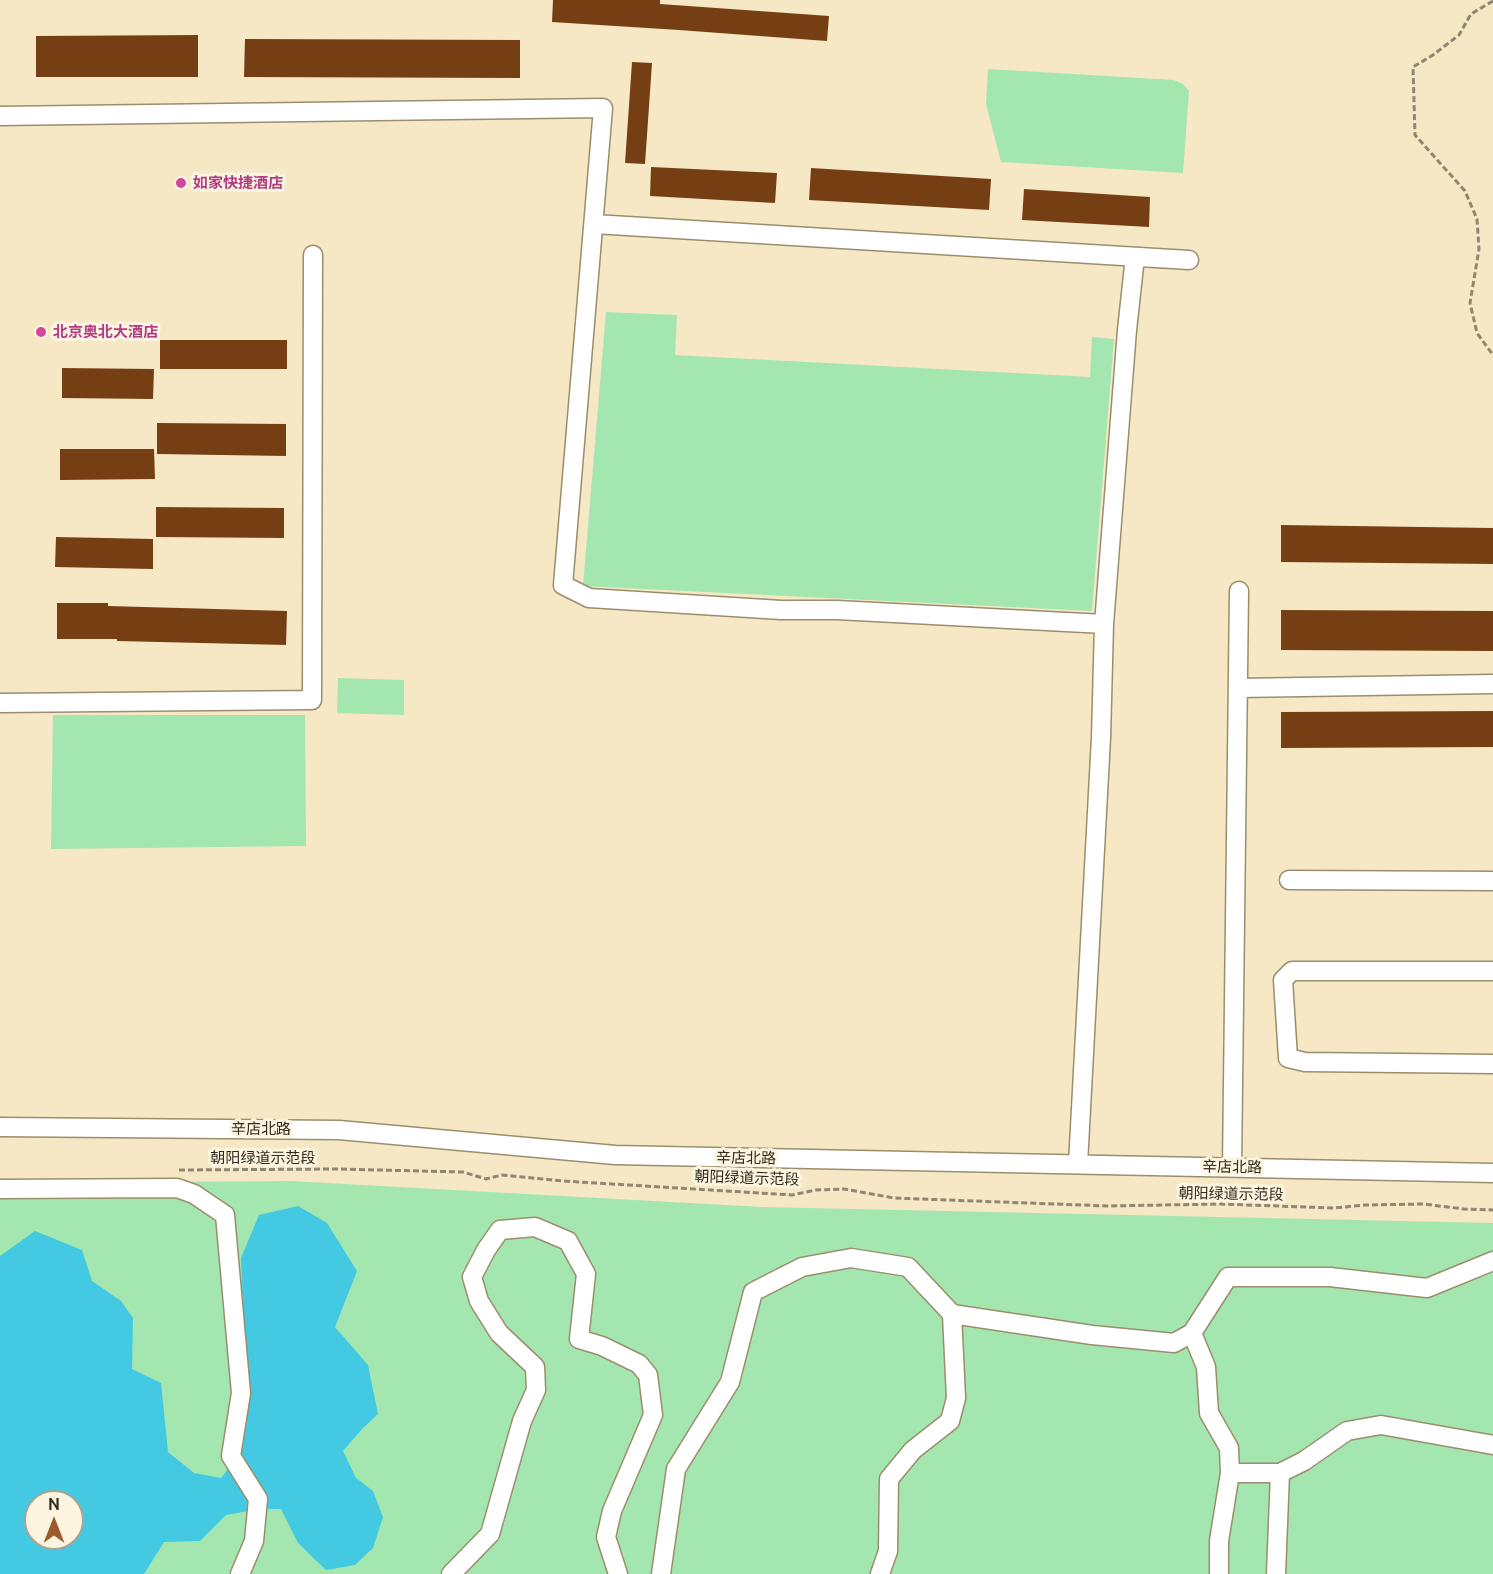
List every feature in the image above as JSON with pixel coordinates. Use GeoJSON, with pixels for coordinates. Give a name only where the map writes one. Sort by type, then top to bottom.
{"type":"FeatureCollection","features":[{"type":"Feature","properties":{"kind":"street"},"geometry":{"type":"LineString","coordinates":[[0,116],[603,108],[563,585],[589,598],[781,610],[837,610],[1104,624]]}},
{"type":"Feature","properties":{"kind":"street"},"geometry":{"type":"LineString","coordinates":[[594,224],[1189,260]]}},
{"type":"Feature","properties":{"kind":"street"},"geometry":{"type":"LineString","coordinates":[[0,703],[312,700],[313,255]]}},
{"type":"Feature","properties":{"kind":"street"},"geometry":{"type":"LineString","coordinates":[[1078,1164],[1101,738],[1104,624],[1126,342],[1135,257]]}},
{"type":"Feature","properties":{"kind":"street"},"geometry":{"type":"LineString","coordinates":[[1233,1167],[1239,591]]}},
{"type":"Feature","properties":{"kind":"street"},"geometry":{"type":"LineString","coordinates":[[1238,688],[1493,684]]}},
{"type":"Feature","properties":{"kind":"street"},"geometry":{"type":"LineString","coordinates":[[1289,880],[1493,881]]}},
{"type":"Feature","properties":{"kind":"street"},"geometry":{"type":"LineString","coordinates":[[1493,971],[1292,971],[1283,980],[1288,1058],[1305,1062],[1493,1064]]}},
{"type":"Feature","properties":{"kind":"street","name":"辛店北路"},"geometry":{"type":"LineString","coordinates":[[0,1127],[339,1130],[615,1155],[1493,1173]]}},
{"type":"Feature","properties":{"kind":"street"},"geometry":{"type":"LineString","coordinates":[[0,1189],[177,1188],[194,1194],[225,1215],[241,1392],[231,1456],[258,1499],[254,1541],[240,1574]]}},
{"type":"Feature","properties":{"kind":"street"},"geometry":{"type":"LineString","coordinates":[[451,1574],[490,1534],[522,1420],[536,1390],[535,1367],[499,1333],[479,1301],[472,1277],[500,1230],[535,1227],[568,1241],[586,1274],[579,1339],[602,1346],[639,1364],[648,1375],[653,1415],[612,1511],[606,1537],[618,1574]]}},
{"type":"Feature","properties":{"kind":"street"},"geometry":{"type":"LineString","coordinates":[[661,1574],[676,1469],[730,1382],[753,1292],[802,1267],[852,1258],[908,1268],[952,1314],[1092,1335],[1174,1343],[1192,1332],[1228,1277],[1330,1277],[1427,1288],[1493,1261]]}},
{"type":"Feature","properties":{"kind":"street"},"geometry":{"type":"LineString","coordinates":[[880,1574],[888,1551],[889,1479],[913,1450],[950,1420],[956,1398],[952,1314]]}},
{"type":"Feature","properties":{"kind":"street"},"geometry":{"type":"LineString","coordinates":[[1192,1332],[1206,1367],[1209,1413],[1229,1448],[1230,1473],[1219,1540],[1219,1574]]}},
{"type":"Feature","properties":{"kind":"street"},"geometry":{"type":"LineString","coordinates":[[1230,1473],[1281,1473],[1304,1461],[1347,1431],[1381,1425],[1493,1445]]}},
{"type":"Feature","properties":{"kind":"street"},"geometry":{"type":"LineString","coordinates":[[1276,1574],[1281,1473]]}},
{"type":"Feature","properties":{"kind":"path"},"geometry":{"type":"LineString","coordinates":[[1493,1],[1471,14],[1459,35],[1413,67],[1415,135],[1465,190],[1477,219],[1479,249],[1470,303],[1477,333],[1493,355]]}},
{"type":"Feature","properties":{"kind":"path","name":"朝阳绿道示范段"},"geometry":{"type":"LineString","coordinates":[[168,1170],[336,1169],[451,1172],[486,1179],[502,1175],[792,1195],[816,1190],[844,1189],[894,1198],[1108,1206],[1220,1204],[1334,1208],[1423,1204],[1493,1210]]}},
{"type":"Feature","properties":{"kind":"green space"},"geometry":{"type":"Polygon","coordinates":[[[988,69],[1174,80],[1183,84],[1189,91],[1183,173],[1001,162],[986,104],[988,69]]]}},
{"type":"Feature","properties":{"kind":"green space"},"geometry":{"type":"Polygon","coordinates":[[[606,312],[677,315],[675,355],[1090,377],[1092,337],[1114,339],[1092,611],[583,586],[606,312]]]}},
{"type":"Feature","properties":{"kind":"green space"},"geometry":{"type":"Polygon","coordinates":[[[338,678],[404,680],[404,715],[337,713],[338,678]]]}},
{"type":"Feature","properties":{"kind":"green space"},"geometry":{"type":"Polygon","coordinates":[[[53,715],[305,715],[306,846],[51,849],[53,715]]]}},
{"type":"Feature","properties":{"kind":"green space"},"geometry":{"type":"Polygon","coordinates":[[[291,1181],[762,1207],[1493,1223],[1493,1574],[0,1574],[0,1183],[291,1181]]]}},
{"type":"Feature","properties":{"kind":"water"},"geometry":{"type":"Polygon","coordinates":[[[298,1206],[327,1223],[357,1271],[335,1327],[368,1365],[378,1414],[343,1451],[356,1478],[373,1491],[383,1517],[373,1548],[355,1565],[326,1570],[298,1543],[281,1509],[259,1509],[226,1515],[200,1541],[164,1542],[144,1574],[0,1574],[0,1256],[35,1231],[82,1250],[92,1281],[121,1301],[133,1318],[132,1369],[161,1383],[168,1452],[194,1473],[221,1478],[239,1454],[247,1411],[241,1258],[259,1215],[298,1206]]]}},
{"type":"Feature","properties":{"kind":"building"},"geometry":{"type":"Polygon","coordinates":[[[553,0],[660,0],[660,4],[829,16],[827,41],[552,22],[553,0]]]}},
{"type":"Feature","properties":{"kind":"building"},"geometry":{"type":"Polygon","coordinates":[[[198,35],[198,77],[36,77],[36,36],[198,35]]]}},
{"type":"Feature","properties":{"kind":"building"},"geometry":{"type":"Polygon","coordinates":[[[245,39],[520,40],[520,78],[244,77],[245,39]]]}},
{"type":"Feature","properties":{"kind":"building"},"geometry":{"type":"Polygon","coordinates":[[[632,62],[652,63],[645,164],[625,163],[632,62]]]}},
{"type":"Feature","properties":{"kind":"building"},"geometry":{"type":"Polygon","coordinates":[[[651,167],[777,173],[775,203],[650,196],[651,167]]]}},
{"type":"Feature","properties":{"kind":"building"},"geometry":{"type":"Polygon","coordinates":[[[811,168],[991,179],[989,210],[809,200],[811,168]]]}},
{"type":"Feature","properties":{"kind":"building"},"geometry":{"type":"Polygon","coordinates":[[[1024,189],[1150,197],[1149,227],[1022,220],[1024,189]]]}},
{"type":"Feature","properties":{"kind":"building"},"geometry":{"type":"Polygon","coordinates":[[[160,340],[287,340],[287,369],[160,369],[160,340]]]}},
{"type":"Feature","properties":{"kind":"building"},"geometry":{"type":"Polygon","coordinates":[[[62,368],[154,369],[153,399],[62,398],[62,368]]]}},
{"type":"Feature","properties":{"kind":"building"},"geometry":{"type":"Polygon","coordinates":[[[157,423],[286,424],[286,456],[157,454],[157,423]]]}},
{"type":"Feature","properties":{"kind":"building"},"geometry":{"type":"Polygon","coordinates":[[[60,449],[154,449],[155,479],[60,480],[60,449]]]}},
{"type":"Feature","properties":{"kind":"building"},"geometry":{"type":"Polygon","coordinates":[[[156,507],[284,508],[284,538],[156,537],[156,507]]]}},
{"type":"Feature","properties":{"kind":"building"},"geometry":{"type":"Polygon","coordinates":[[[1281,525],[1493,528],[1493,564],[1281,562],[1281,525]]]}},
{"type":"Feature","properties":{"kind":"building"},"geometry":{"type":"Polygon","coordinates":[[[56,537],[153,539],[153,569],[55,567],[56,537]]]}},
{"type":"Feature","properties":{"kind":"building"},"geometry":{"type":"Polygon","coordinates":[[[57,603],[287,611],[286,645],[57,639],[57,603]]]}},
{"type":"Feature","properties":{"kind":"building"},"geometry":{"type":"Polygon","coordinates":[[[1281,610],[1493,611],[1493,651],[1281,650],[1281,610]]]}},
{"type":"Feature","properties":{"kind":"building"},"geometry":{"type":"Polygon","coordinates":[[[1493,711],[1493,747],[1281,748],[1281,712],[1493,711]]]}},
{"type":"Feature","properties":{"kind":"place","name":"如家快捷酒店"},"geometry":{"type":"Point","coordinates":[181,183]}},
{"type":"Feature","properties":{"kind":"place","name":"北京奥北大酒店"},"geometry":{"type":"Point","coordinates":[41,332]}}]}
